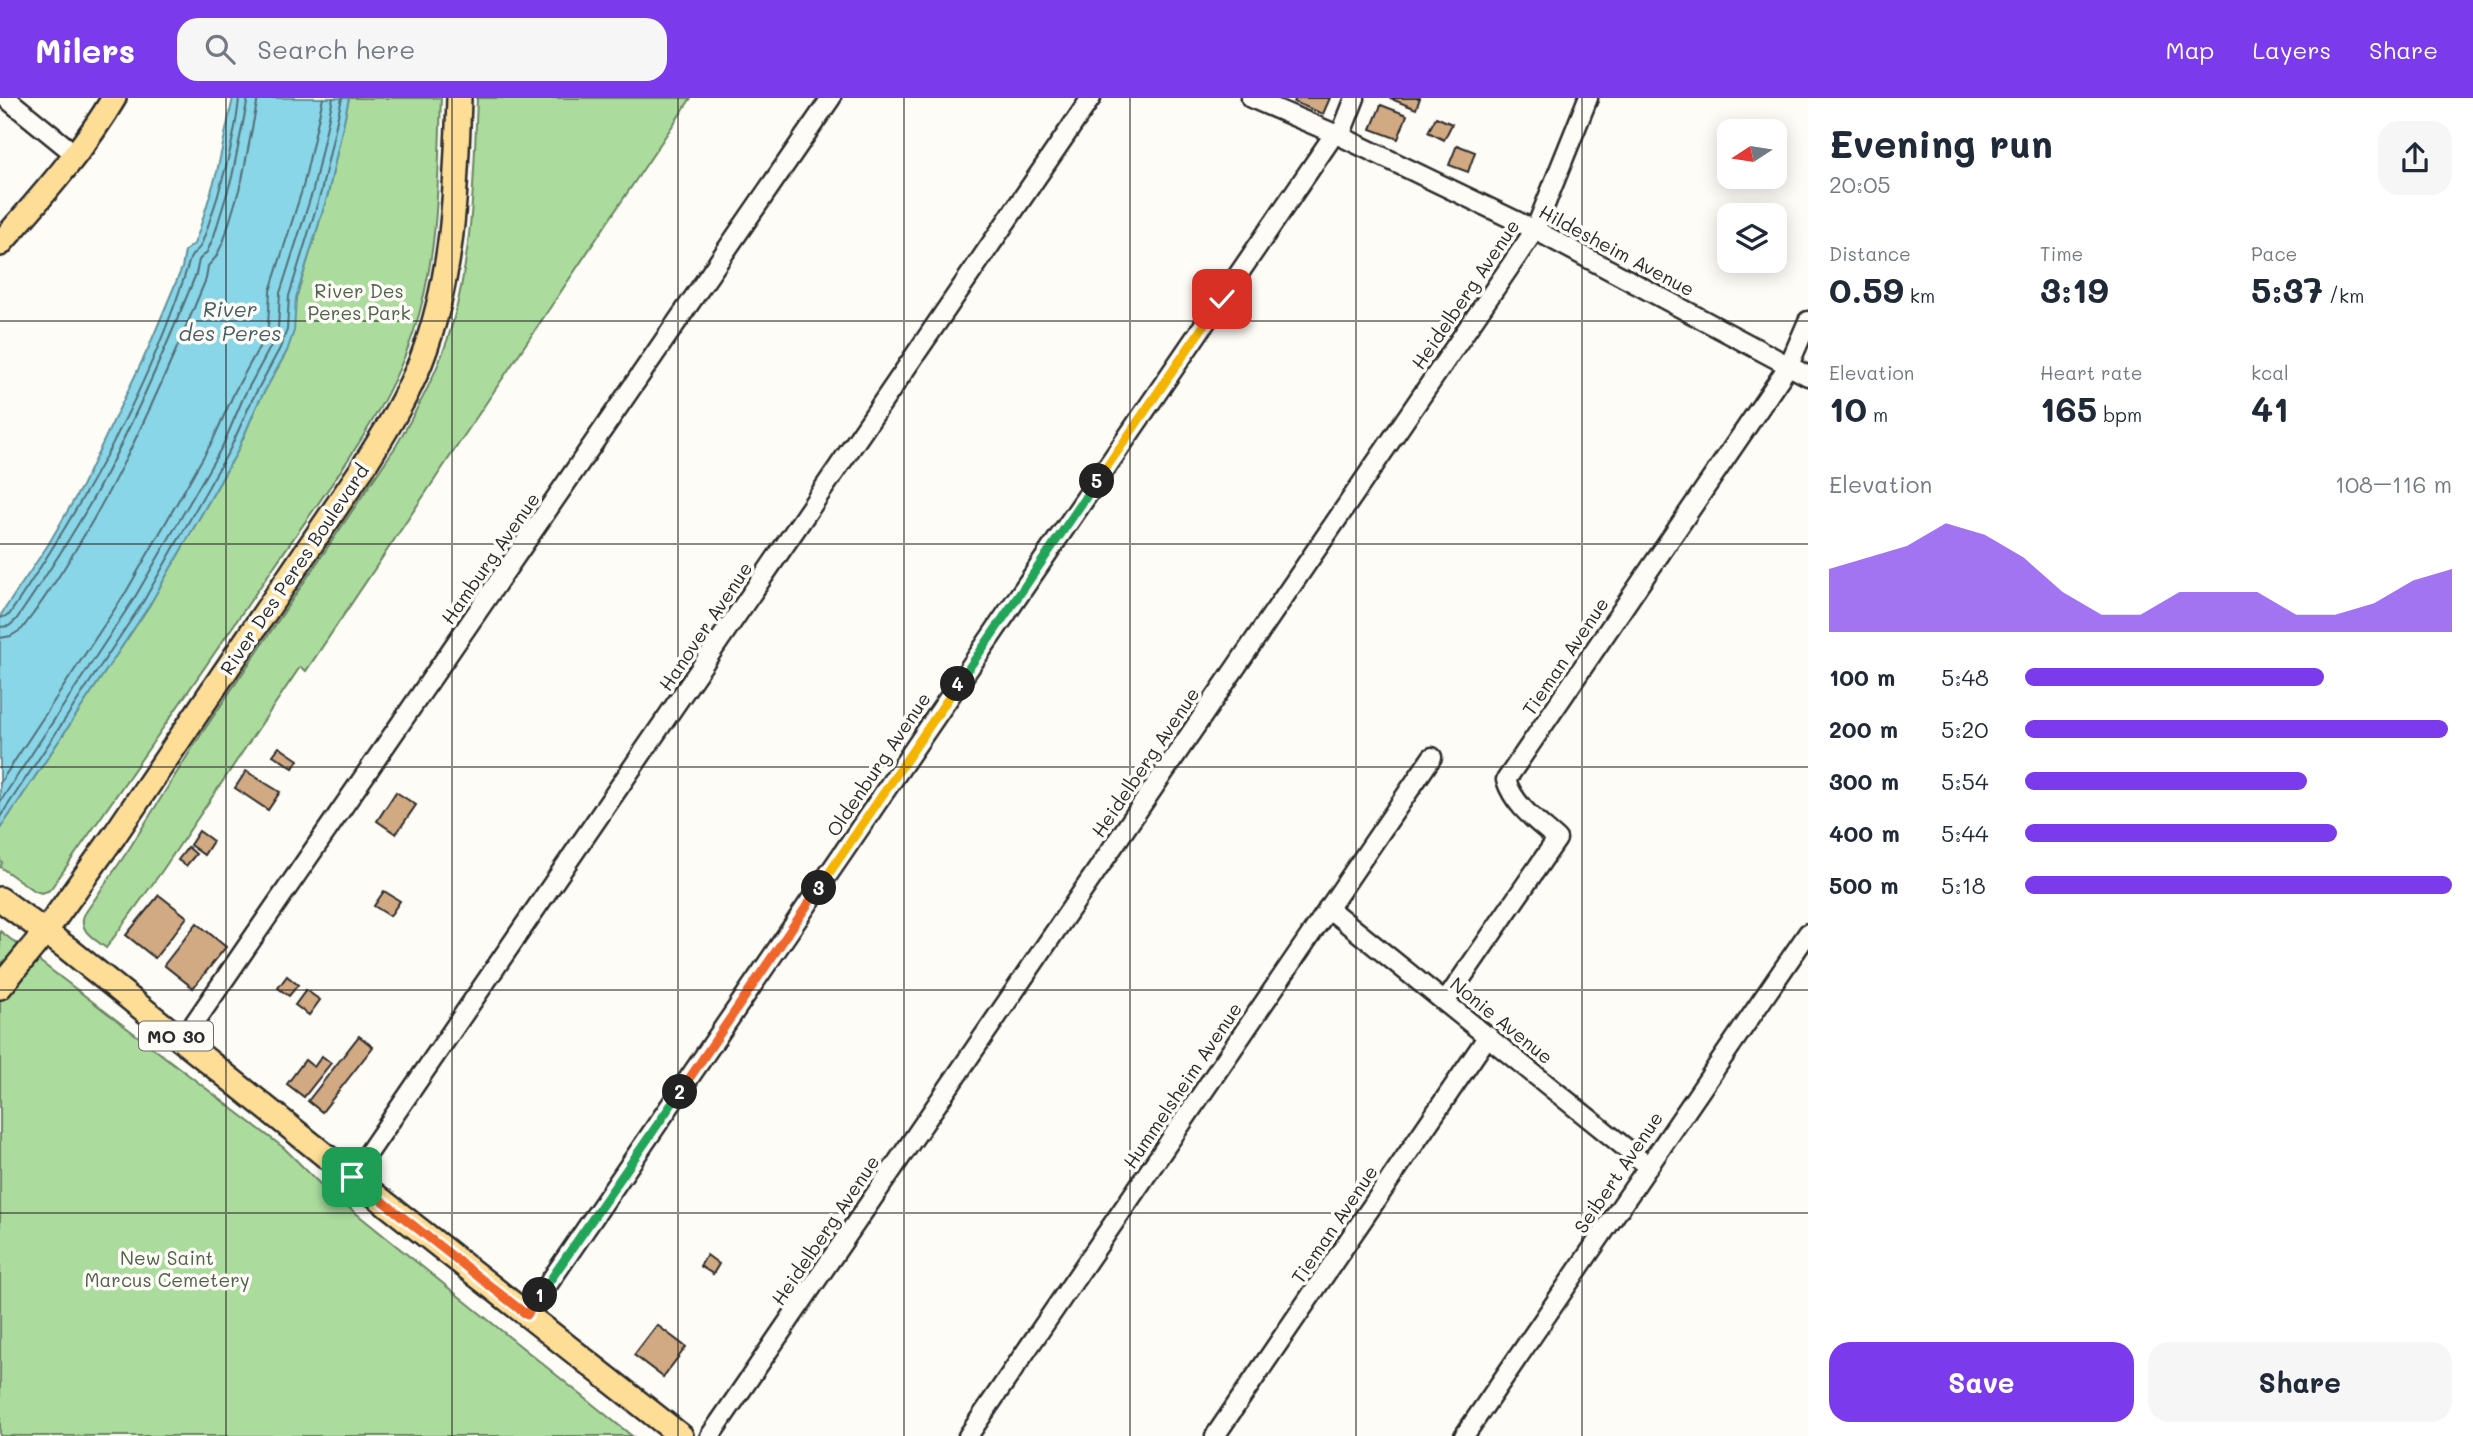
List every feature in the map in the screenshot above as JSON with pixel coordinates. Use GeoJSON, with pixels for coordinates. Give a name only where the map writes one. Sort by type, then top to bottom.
{"type":"FeatureCollection","features":[{"type":"Feature","properties":{"kind":"main road"},"geometry":{"type":"LineString","coordinates":[[0,244],[76,155],[114,98]]}},
{"type":"Feature","properties":{"kind":"main road","name":"River Des Peres Boulevard"},"geometry":{"type":"LineString","coordinates":[[0,987],[45,932],[114,836],[362,469],[408,390],[431,334],[446,278],[455,200],[459,98]]}},
{"type":"Feature","properties":{"kind":"main road","name":"MO 30"},"geometry":{"type":"LineString","coordinates":[[0,899],[681,1436]]}},
{"type":"Feature","properties":{"kind":"street"},"geometry":{"type":"LineString","coordinates":[[6,98],[76,155]]}},
{"type":"Feature","properties":{"kind":"street","name":"Hamburg Avenue"},"geometry":{"type":"LineString","coordinates":[[182,1041],[831,98]]}},
{"type":"Feature","properties":{"kind":"street","name":"Hanover Avenue"},"geometry":{"type":"LineString","coordinates":[[352,1177],[1091,98]]}},
{"type":"Feature","properties":{"kind":"street","name":"Hildesheim Avenue"},"geometry":{"type":"LineString","coordinates":[[1251,98],[1337,134],[1535,230],[1808,376]]}},
{"type":"Feature","properties":{"kind":"street","name":"Oldenburg Avenue"},"geometry":{"type":"LineString","coordinates":[[527,1315],[1337,134],[1355,98]]}},
{"type":"Feature","properties":{"kind":"street","name":"Heidelberg Avenue"},"geometry":{"type":"LineString","coordinates":[[710,1436],[1535,230],[1588,98]]}},
{"type":"Feature","properties":{"kind":"street","name":"Tieman Avenue"},"geometry":{"type":"LineString","coordinates":[[1445,1002],[1557,839],[1519,806],[1506,780],[1789,365],[1808,321]]}},
{"type":"Feature","properties":{"kind":"street","name":"Hummelsheim Avenue"},"geometry":{"type":"LineString","coordinates":[[968,1436],[1432,757]]}},
{"type":"Feature","properties":{"kind":"street","name":"Nonie Avenue"},"geometry":{"type":"LineString","coordinates":[[1328,908],[1648,1166]]}},
{"type":"Feature","properties":{"kind":"street","name":"Seibert Avenue"},"geometry":{"type":"LineString","coordinates":[[1464,1436],[1648,1166],[1805,944]]}},
{"type":"Feature","properties":{"kind":"street","name":"Tieman Avenue"},"geometry":{"type":"LineString","coordinates":[[1215,1436],[1488,1036]]}},
{"type":"Feature","properties":{"kind":"green space","name":"River Des Peres Park"},"geometry":{"type":"Polygon","coordinates":[[[349,98],[441,98],[436,217],[428,276],[422,305],[401,365],[352,454],[52,887],[41,893],[33,890],[0,867],[0,829],[149,606],[237,452],[258,403],[287,351],[296,298],[328,194],[349,98]]]}},
{"type":"Feature","properties":{"kind":"green space","name":"River Des Peres Park"},"geometry":{"type":"Polygon","coordinates":[[[477,98],[691,98],[306,671],[300,667],[162,871],[106,948],[85,930],[84,915],[196,742],[396,446],[435,372],[452,325],[464,269],[471,212],[477,98]]]}},
{"type":"Feature","properties":{"kind":"green space","name":"New Saint Marcus Cemetery"},"geometry":{"type":"Polygon","coordinates":[[[0,931],[284,1148],[321,1185],[632,1436],[0,1436],[0,931]]]}},
{"type":"Feature","properties":{"kind":"water","name":"River des Peres"},"geometry":{"type":"Polygon","coordinates":[[[233,98],[349,98],[328,194],[296,298],[294,331],[287,351],[258,403],[237,452],[149,606],[0,829],[0,616],[48,545],[82,486],[148,349],[182,268],[185,251],[194,244],[199,231],[217,172],[233,98]]]}},
{"type":"Feature","properties":{"kind":"building"},"geometry":{"type":"Polygon","coordinates":[[[1296,98],[1330,98],[1323,114],[1294,102],[1296,98]]]}},
{"type":"Feature","properties":{"kind":"building"},"geometry":{"type":"Polygon","coordinates":[[[1389,98],[1420,98],[1416,109],[1389,98]]]}},
{"type":"Feature","properties":{"kind":"building"},"geometry":{"type":"Polygon","coordinates":[[[1381,105],[1407,115],[1398,139],[1371,129],[1381,105]]]}},
{"type":"Feature","properties":{"kind":"building"},"geometry":{"type":"Polygon","coordinates":[[[1436,117],[1452,124],[1444,140],[1428,132],[1436,117]]]}},
{"type":"Feature","properties":{"kind":"building"},"geometry":{"type":"Polygon","coordinates":[[[1457,145],[1475,152],[1468,172],[1449,165],[1457,145]]]}},
{"type":"Feature","properties":{"kind":"building"},"geometry":{"type":"Polygon","coordinates":[[[279,747],[298,760],[293,768],[273,755],[279,747]]]}},
{"type":"Feature","properties":{"kind":"building"},"geometry":{"type":"Polygon","coordinates":[[[246,771],[280,792],[268,810],[235,788],[246,771]]]}},
{"type":"Feature","properties":{"kind":"building"},"geometry":{"type":"Polygon","coordinates":[[[396,792],[416,805],[396,834],[377,821],[396,792]]]}},
{"type":"Feature","properties":{"kind":"building"},"geometry":{"type":"Polygon","coordinates":[[[199,831],[213,841],[204,855],[190,845],[199,831]]]}},
{"type":"Feature","properties":{"kind":"building"},"geometry":{"type":"Polygon","coordinates":[[[188,847],[196,854],[186,866],[178,860],[188,847]]]}},
{"type":"Feature","properties":{"kind":"building"},"geometry":{"type":"Polygon","coordinates":[[[384,891],[400,901],[390,916],[374,906],[384,891]]]}},
{"type":"Feature","properties":{"kind":"building"},"geometry":{"type":"Polygon","coordinates":[[[159,895],[187,917],[155,958],[126,935],[159,895]]]}},
{"type":"Feature","properties":{"kind":"building"},"geometry":{"type":"Polygon","coordinates":[[[197,923],[226,947],[193,988],[164,965],[197,923]]]}},
{"type":"Feature","properties":{"kind":"building"},"geometry":{"type":"Polygon","coordinates":[[[287,976],[298,985],[289,996],[278,988],[287,976]]]}},
{"type":"Feature","properties":{"kind":"building"},"geometry":{"type":"Polygon","coordinates":[[[306,990],[320,1000],[309,1015],[295,1005],[306,990]]]}},
{"type":"Feature","properties":{"kind":"building"},"geometry":{"type":"Polygon","coordinates":[[[359,1036],[373,1047],[322,1112],[308,1101],[359,1036]]]}},
{"type":"Feature","properties":{"kind":"building"},"geometry":{"type":"Polygon","coordinates":[[[322,1056],[331,1063],[304,1097],[287,1084],[305,1060],[314,1067],[322,1056]]]}},
{"type":"Feature","properties":{"kind":"building"},"geometry":{"type":"Polygon","coordinates":[[[707,1255],[719,1264],[713,1274],[700,1266],[707,1255]]]}},
{"type":"Feature","properties":{"kind":"building"},"geometry":{"type":"Polygon","coordinates":[[[657,1325],[686,1347],[663,1377],[634,1355],[657,1325]]]}},
{"type":"Feature","properties":{"kind":"route"},"geometry":{"type":"LineString","coordinates":[[352,1177],[527,1315],[1222,299]]}}]}
